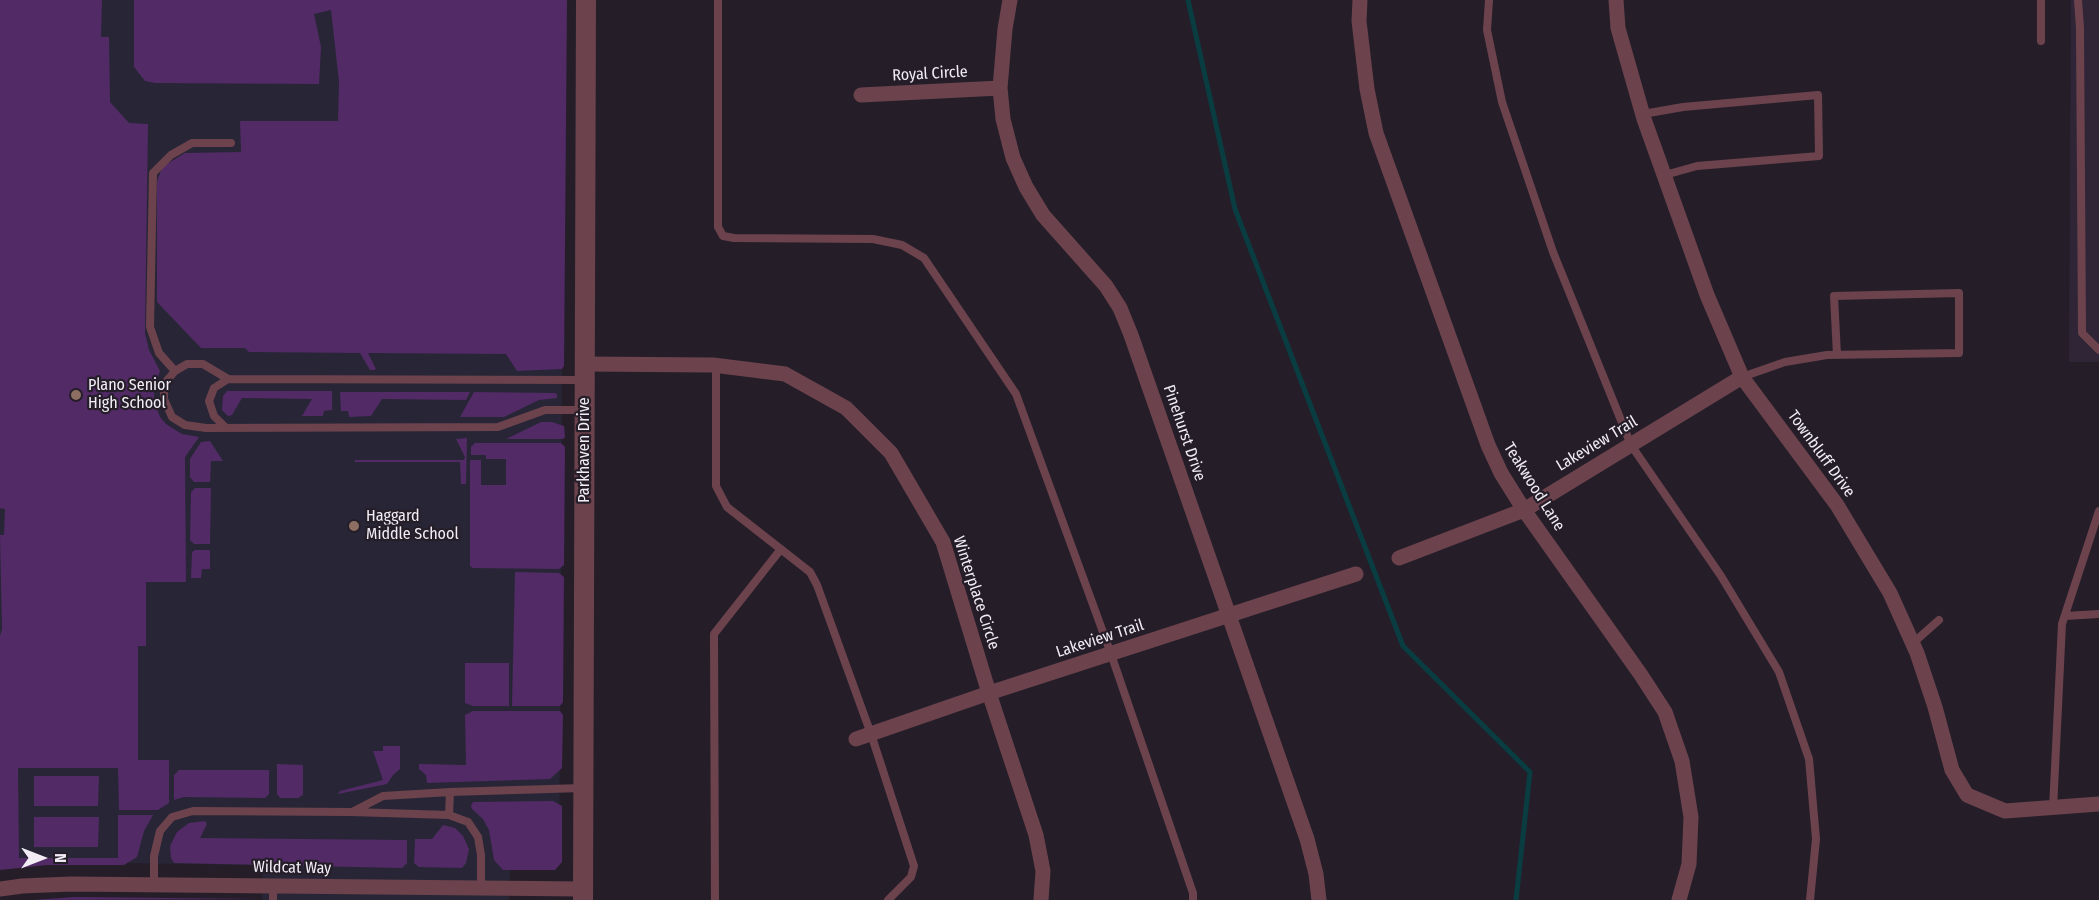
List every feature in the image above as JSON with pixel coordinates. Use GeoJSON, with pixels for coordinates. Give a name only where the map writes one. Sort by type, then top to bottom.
{"type":"FeatureCollection","features":[{"type":"Feature","properties":{"kind":"street","name":"Parkhaven Drive"},"geometry":{"type":"LineString","coordinates":[[583,895],[586,0]]}},
{"type":"Feature","properties":{"kind":"street","name":"Pinehurst Drive"},"geometry":{"type":"LineString","coordinates":[[1010,0],[1000,88],[1003,119],[1013,158],[1026,187],[1043,215],[1095,271],[1120,308],[1307,839],[1316,874],[1319,900]]}},
{"type":"Feature","properties":{"kind":"street","name":"Teakwood Lane"},"geometry":{"type":"LineString","coordinates":[[1360,0],[1359,21],[1367,89],[1376,133],[1488,445],[1501,473],[1524,510],[1665,712],[1682,761],[1691,817],[1689,864],[1679,900]]}},
{"type":"Feature","properties":{"kind":"street","name":"Townbluff Drive"},"geometry":{"type":"LineString","coordinates":[[1616,0],[1618,28],[1643,114],[1707,295],[1742,377],[1837,505],[1890,593],[1913,643],[1935,707],[1952,771],[1967,795],[2005,811],[2099,804]]}},
{"type":"Feature","properties":{"kind":"street","name":"Royal Circle"},"geometry":{"type":"LineString","coordinates":[[861,95],[1000,88]]}},
{"type":"Feature","properties":{"kind":"street","name":"Winterplace Circle"},"geometry":{"type":"LineString","coordinates":[[585,372],[716,366],[785,374],[846,408],[891,453],[943,543],[1036,836],[1043,871],[1041,900]]}},
{"type":"Feature","properties":{"kind":"street","name":"Lakeview Trail"},"geometry":{"type":"LineString","coordinates":[[1399,558],[1524,510],[1742,377]]}},
{"type":"Feature","properties":{"kind":"street","name":"Lakeview Trail"},"geometry":{"type":"LineString","coordinates":[[864,737],[989,693],[1356,574]]}},
{"type":"Feature","properties":{"kind":"street","name":"Wildcat Way"},"geometry":{"type":"LineString","coordinates":[[0,889],[71,884],[153,885],[273,893],[481,888],[497,894],[583,895]]}},
{"type":"Feature","properties":{"kind":"lane"},"geometry":{"type":"LineString","coordinates":[[718,0],[717,227],[723,236],[734,238],[873,239],[902,245],[924,258],[1016,394],[1111,654],[1193,893],[1193,900]]}},
{"type":"Feature","properties":{"kind":"lane"},"geometry":{"type":"LineString","coordinates":[[1489,0],[1487,30],[1502,102],[1552,252],[1631,445],[1721,576],[1779,672],[1809,759],[1816,839],[1810,900]]}},
{"type":"Feature","properties":{"kind":"lane"},"geometry":{"type":"LineString","coordinates":[[2041,0],[2041,41]]}},
{"type":"Feature","properties":{"kind":"lane"},"geometry":{"type":"LineString","coordinates":[[2078,0],[2082,333],[2099,350]]}},
{"type":"Feature","properties":{"kind":"lane"},"geometry":{"type":"LineString","coordinates":[[1643,114],[1683,107],[1818,95],[1819,156],[1697,166],[1665,175]]}},
{"type":"Feature","properties":{"kind":"lane"},"geometry":{"type":"LineString","coordinates":[[175,371],[159,353],[150,327],[153,172],[171,155],[192,143],[231,143]]}},
{"type":"Feature","properties":{"kind":"lane"},"geometry":{"type":"LineString","coordinates":[[1742,377],[1785,362],[1837,355],[1959,353],[1959,293],[1834,296],[1837,355]]}},
{"type":"Feature","properties":{"kind":"lane"},"geometry":{"type":"LineString","coordinates":[[228,380],[203,364],[187,364],[175,371],[164,384],[164,399],[172,417],[185,425],[226,428],[498,428],[545,410],[585,410]]}},
{"type":"Feature","properties":{"kind":"lane"},"geometry":{"type":"LineString","coordinates":[[716,366],[716,486],[727,507],[810,572],[817,585],[864,737],[914,866],[911,877],[888,900]]}},
{"type":"Feature","properties":{"kind":"lane"},"geometry":{"type":"LineString","coordinates":[[226,428],[214,416],[209,401],[214,388],[228,380],[585,372]]}},
{"type":"Feature","properties":{"kind":"lane"},"geometry":{"type":"LineString","coordinates":[[2053,808],[2062,624],[2099,511]]}},
{"type":"Feature","properties":{"kind":"lane"},"geometry":{"type":"LineString","coordinates":[[715,900],[714,634],[781,549]]}},
{"type":"Feature","properties":{"kind":"lane"},"geometry":{"type":"LineString","coordinates":[[2065,616],[2099,614]]}},
{"type":"Feature","properties":{"kind":"lane"},"geometry":{"type":"LineString","coordinates":[[1913,643],[1939,620]]}},
{"type":"Feature","properties":{"kind":"lane"},"geometry":{"type":"LineString","coordinates":[[351,812],[383,796],[584,788]]}},
{"type":"Feature","properties":{"kind":"lane"},"geometry":{"type":"LineString","coordinates":[[449,815],[450,792]]}},
{"type":"Feature","properties":{"kind":"lane"},"geometry":{"type":"LineString","coordinates":[[153,885],[154,856],[160,831],[172,817],[193,811],[351,812],[449,815],[468,822],[478,837],[481,855],[481,888]]}},
{"type":"Feature","properties":{"kind":"shaded area","name":"Haggard Middle School"},"geometry":{"type":"Polygon","coordinates":[[[0,0],[562,0],[559,866],[510,867],[509,900],[262,900],[263,865],[52,862],[5,865],[0,763],[0,0]]]}},
{"type":"Feature","properties":{"kind":"shaded area"},"geometry":{"type":"Polygon","coordinates":[[[0,0],[102,0],[101,37],[109,37],[110,102],[129,123],[148,124],[145,333],[149,350],[160,371],[154,390],[154,401],[160,417],[166,424],[182,434],[199,437],[185,457],[186,582],[146,582],[146,646],[138,646],[138,760],[169,760],[169,803],[158,810],[119,810],[118,768],[18,768],[19,858],[118,858],[118,815],[153,815],[144,831],[137,857],[124,865],[47,865],[0,870],[0,636],[2,629],[0,535],[4,535],[5,509],[0,508],[0,0]]]}},
{"type":"Feature","properties":{"kind":"shaded area"},"geometry":{"type":"Polygon","coordinates":[[[134,0],[567,0],[564,366],[562,369],[517,371],[506,354],[368,353],[376,369],[370,370],[360,353],[249,352],[245,348],[201,348],[157,302],[157,182],[162,167],[185,153],[241,152],[240,121],[338,121],[339,82],[331,10],[314,14],[321,47],[319,84],[155,83],[145,81],[134,67],[134,0]]]}},
{"type":"Feature","properties":{"kind":"shaded area"},"geometry":{"type":"Polygon","coordinates":[[[2071,0],[2099,0],[2099,362],[2069,362],[2071,0]]]}},
{"type":"Feature","properties":{"kind":"shaded area"},"geometry":{"type":"Polygon","coordinates":[[[227,391],[332,391],[332,410],[324,411],[323,416],[302,416],[312,399],[242,398],[232,415],[228,416],[222,410],[223,396],[227,391]]]}},
{"type":"Feature","properties":{"kind":"shaded area"},"geometry":{"type":"Polygon","coordinates":[[[340,392],[470,392],[466,400],[382,399],[371,416],[349,417],[348,411],[341,411],[340,392]]]}},
{"type":"Feature","properties":{"kind":"shaded area"},"geometry":{"type":"Polygon","coordinates":[[[474,392],[554,393],[557,394],[557,398],[539,400],[504,417],[460,417],[474,392]]]}},
{"type":"Feature","properties":{"kind":"shaded area"},"geometry":{"type":"Polygon","coordinates":[[[541,422],[552,422],[564,426],[565,437],[563,439],[506,439],[541,422]]]}},
{"type":"Feature","properties":{"kind":"shaded area"},"geometry":{"type":"Polygon","coordinates":[[[467,438],[466,484],[461,484],[460,462],[355,462],[355,460],[464,460],[465,457],[456,439],[467,438]]]}},
{"type":"Feature","properties":{"kind":"shaded area"},"geometry":{"type":"Polygon","coordinates":[[[210,441],[223,461],[211,461],[210,482],[194,482],[190,477],[190,459],[201,442],[210,441]]]}},
{"type":"Feature","properties":{"kind":"shaded area"},"geometry":{"type":"Polygon","coordinates":[[[475,443],[561,443],[565,447],[564,565],[559,569],[473,568],[470,566],[470,460],[481,460],[481,485],[506,485],[506,459],[486,459],[486,455],[471,455],[471,447],[475,443]]]}},
{"type":"Feature","properties":{"kind":"shaded area"},"geometry":{"type":"Polygon","coordinates":[[[195,488],[211,488],[210,544],[194,544],[190,540],[191,492],[195,488]]]}},
{"type":"Feature","properties":{"kind":"shaded area"},"geometry":{"type":"Polygon","coordinates":[[[210,550],[210,569],[202,569],[201,578],[191,578],[192,552],[210,550]]]}},
{"type":"Feature","properties":{"kind":"shaded area"},"geometry":{"type":"Polygon","coordinates":[[[515,572],[559,573],[564,577],[563,702],[560,706],[512,706],[515,572]]]}},
{"type":"Feature","properties":{"kind":"shaded area"},"geometry":{"type":"Polygon","coordinates":[[[465,663],[509,663],[509,706],[473,706],[465,703],[465,663]]]}},
{"type":"Feature","properties":{"kind":"shaded area"},"geometry":{"type":"Polygon","coordinates":[[[473,711],[560,711],[563,715],[562,768],[550,779],[427,783],[426,775],[419,769],[419,764],[466,765],[465,715],[473,711]]]}},
{"type":"Feature","properties":{"kind":"shaded area"},"geometry":{"type":"Polygon","coordinates":[[[383,746],[400,746],[400,769],[387,784],[338,794],[340,791],[383,780],[373,751],[383,751],[383,746]]]}},
{"type":"Feature","properties":{"kind":"shaded area"},"geometry":{"type":"Polygon","coordinates":[[[277,764],[303,765],[303,795],[298,798],[280,798],[277,794],[277,764]]]}},
{"type":"Feature","properties":{"kind":"shaded area"},"geometry":{"type":"Polygon","coordinates":[[[179,770],[269,770],[269,794],[265,798],[184,797],[174,800],[174,775],[179,770]]]}},
{"type":"Feature","properties":{"kind":"shaded area"},"geometry":{"type":"Polygon","coordinates":[[[34,776],[99,776],[98,806],[34,806],[34,776]]]}},
{"type":"Feature","properties":{"kind":"shaded area"},"geometry":{"type":"Polygon","coordinates":[[[553,801],[562,806],[562,862],[555,870],[503,870],[494,860],[489,830],[483,819],[472,809],[473,802],[553,801]]]}},
{"type":"Feature","properties":{"kind":"shaded area"},"geometry":{"type":"Polygon","coordinates":[[[34,817],[99,817],[98,847],[34,847],[34,817]]]}},
{"type":"Feature","properties":{"kind":"shaded area"},"geometry":{"type":"Polygon","coordinates":[[[205,821],[207,824],[200,838],[407,840],[407,863],[402,868],[174,863],[170,846],[177,832],[189,823],[205,821]]]}},
{"type":"Feature","properties":{"kind":"shaded area"},"geometry":{"type":"Polygon","coordinates":[[[443,825],[455,828],[463,836],[469,849],[466,863],[462,868],[419,867],[414,863],[415,839],[432,839],[443,825]]]}},
{"type":"Feature","properties":{"kind":"shaded area"},"geometry":{"type":"Polygon","coordinates":[[[75,897],[262,899],[33,900],[75,897]]]}},
{"type":"Feature","properties":{"kind":"waterway"},"geometry":{"type":"LineString","coordinates":[[1188,0],[1235,209],[1403,646],[1530,772],[1516,900]]}},
{"type":"Feature","properties":{"kind":"place","name":"Plano Senior High School"},"geometry":{"type":"Point","coordinates":[76,395]}},
{"type":"Feature","properties":{"kind":"place","name":"Haggard Middle School"},"geometry":{"type":"Point","coordinates":[354,526]}}]}
